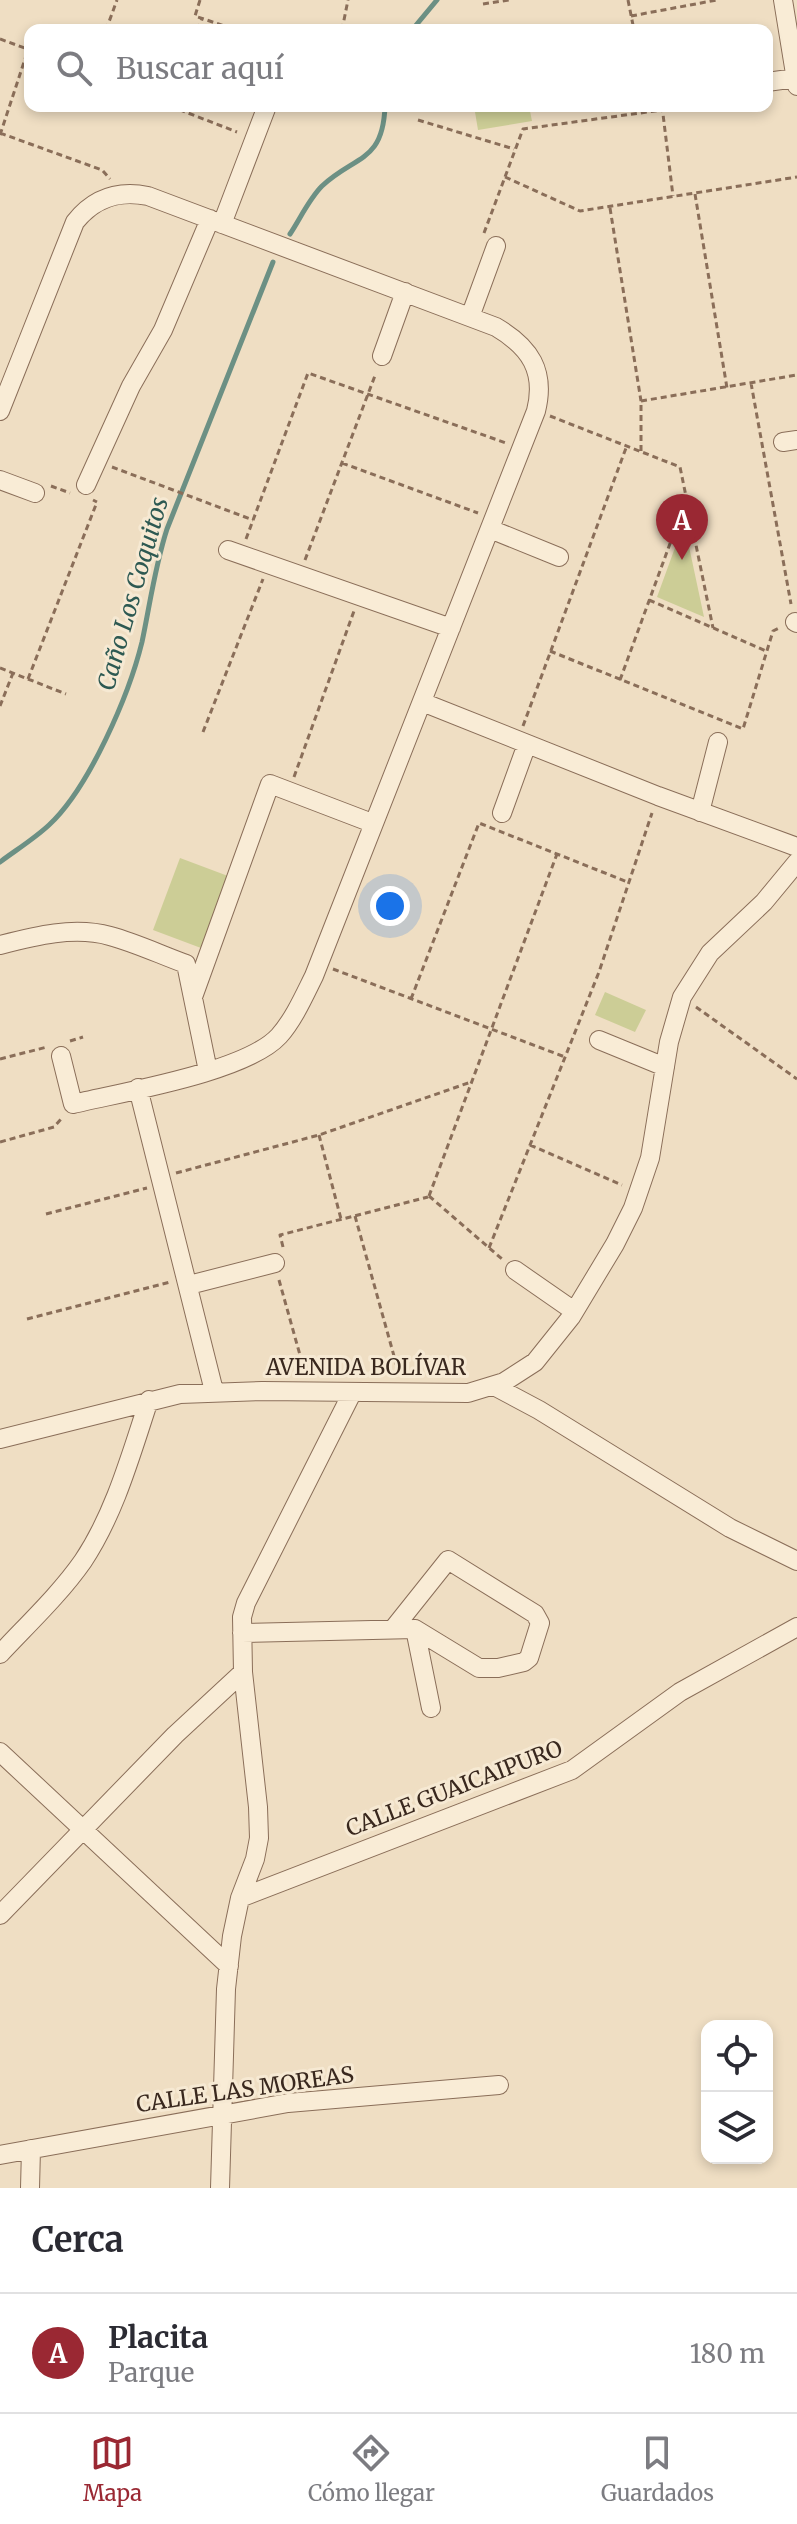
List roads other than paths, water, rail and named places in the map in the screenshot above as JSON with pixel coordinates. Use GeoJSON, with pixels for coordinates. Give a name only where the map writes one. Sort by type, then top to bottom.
{"type":"FeatureCollection","features":[{"type":"Feature","properties":{"kind":"street"},"geometry":{"type":"LineString","coordinates":[[773,82],[796,82],[783,0]]}},
{"type":"Feature","properties":{"kind":"street"},"geometry":{"type":"LineString","coordinates":[[86,494],[97,461],[131,386],[163,330],[265,112]]}},
{"type":"Feature","properties":{"kind":"street"},"geometry":{"type":"LineString","coordinates":[[0,411],[75,222],[90,206],[124,193],[148,196],[506,333],[528,353],[540,383],[536,411],[318,964],[306,992],[279,1035],[255,1053],[208,1071],[73,1104],[61,1056]]}},
{"type":"Feature","properties":{"kind":"street"},"geometry":{"type":"LineString","coordinates":[[470,317],[496,246]]}},
{"type":"Feature","properties":{"kind":"street"},"geometry":{"type":"LineString","coordinates":[[382,356],[405,292]]}},
{"type":"Feature","properties":{"kind":"street"},"geometry":{"type":"LineString","coordinates":[[0,480],[35,493]]}},
{"type":"Feature","properties":{"kind":"street"},"geometry":{"type":"LineString","coordinates":[[492,524],[559,557]]}},
{"type":"Feature","properties":{"kind":"street"},"geometry":{"type":"LineString","coordinates":[[228,550],[451,628]]}},
{"type":"Feature","properties":{"kind":"street"},"geometry":{"type":"LineString","coordinates":[[422,702],[658,796],[797,847]]}},
{"type":"Feature","properties":{"kind":"street"},"geometry":{"type":"LineString","coordinates":[[502,813],[523,742]]}},
{"type":"Feature","properties":{"kind":"street"},"geometry":{"type":"LineString","coordinates":[[700,812],[718,742]]}},
{"type":"Feature","properties":{"kind":"street"},"geometry":{"type":"LineString","coordinates":[[193,997],[270,784],[372,823]]}},
{"type":"Feature","properties":{"kind":"street","name":"AVENIDA BOLÍVAR"},"geometry":{"type":"LineString","coordinates":[[0,1439],[149,1400],[214,1391],[468,1393],[494,1386],[535,1362],[574,1311],[615,1244],[639,1192],[650,1158],[674,1019],[682,997],[710,953],[764,902],[797,862]]}},
{"type":"Feature","properties":{"kind":"street"},"geometry":{"type":"LineString","coordinates":[[0,945],[70,932],[109,936],[186,964],[208,1071]]}},
{"type":"Feature","properties":{"kind":"street"},"geometry":{"type":"LineString","coordinates":[[599,1040],[665,1067]]}},
{"type":"Feature","properties":{"kind":"street"},"geometry":{"type":"LineString","coordinates":[[138,1088],[214,1391]]}},
{"type":"Feature","properties":{"kind":"street"},"geometry":{"type":"LineString","coordinates":[[188,1281],[275,1263]]}},
{"type":"Feature","properties":{"kind":"street"},"geometry":{"type":"LineString","coordinates":[[515,1270],[574,1311]]}},
{"type":"Feature","properties":{"kind":"street"},"geometry":{"type":"LineString","coordinates":[[494,1386],[539,1410],[730,1528],[797,1561]]}},
{"type":"Feature","properties":{"kind":"street"},"geometry":{"type":"LineString","coordinates":[[220,2188],[229,1966],[240,1898],[255,1859],[259,1838],[243,1672],[242,1617],[246,1603],[352,1393]]}},
{"type":"Feature","properties":{"kind":"street"},"geometry":{"type":"LineString","coordinates":[[0,1654],[59,1590],[90,1549],[125,1474],[149,1400]]}},
{"type":"Feature","properties":{"kind":"street"},"geometry":{"type":"LineString","coordinates":[[242,1633],[415,1629],[471,1665],[487,1669],[524,1662],[529,1658],[540,1623],[535,1614],[448,1560],[393,1629]]}},
{"type":"Feature","properties":{"kind":"street","name":"CALLE GUAICAIPURO"},"geometry":{"type":"LineString","coordinates":[[240,1898],[572,1770],[680,1692],[797,1627]]}},
{"type":"Feature","properties":{"kind":"street"},"geometry":{"type":"LineString","coordinates":[[415,1629],[431,1708]]}},
{"type":"Feature","properties":{"kind":"street"},"geometry":{"type":"LineString","coordinates":[[0,1915],[175,1735],[243,1672]]}},
{"type":"Feature","properties":{"kind":"street"},"geometry":{"type":"LineString","coordinates":[[0,1752],[229,1966]]}},
{"type":"Feature","properties":{"kind":"street","name":"CALLE LAS MOREAS"},"geometry":{"type":"LineString","coordinates":[[0,2155],[315,2100],[499,2085]]}},
{"type":"Feature","properties":{"kind":"street"},"geometry":{"type":"LineString","coordinates":[[30,2188],[31,2149]]}},
{"type":"Feature","properties":{"kind":"waterway","name":"Caño Los Coquitos"},"geometry":{"type":"LineString","coordinates":[[417,24],[437,0]]}},
{"type":"Feature","properties":{"kind":"waterway","name":"Caño Los Coquitos"},"geometry":{"type":"LineString","coordinates":[[290,234],[322,186],[373,148],[379,138],[384,112]]}},
{"type":"Feature","properties":{"kind":"waterway","name":"Caño Los Coquitos"},"geometry":{"type":"LineString","coordinates":[[0,862],[43,830],[64,809],[106,740],[136,664],[167,529],[273,262]]}},
{"type":"Feature","properties":{"kind":"place","name":"Placita"},"geometry":{"type":"Point","coordinates":[682,560]}}]}
